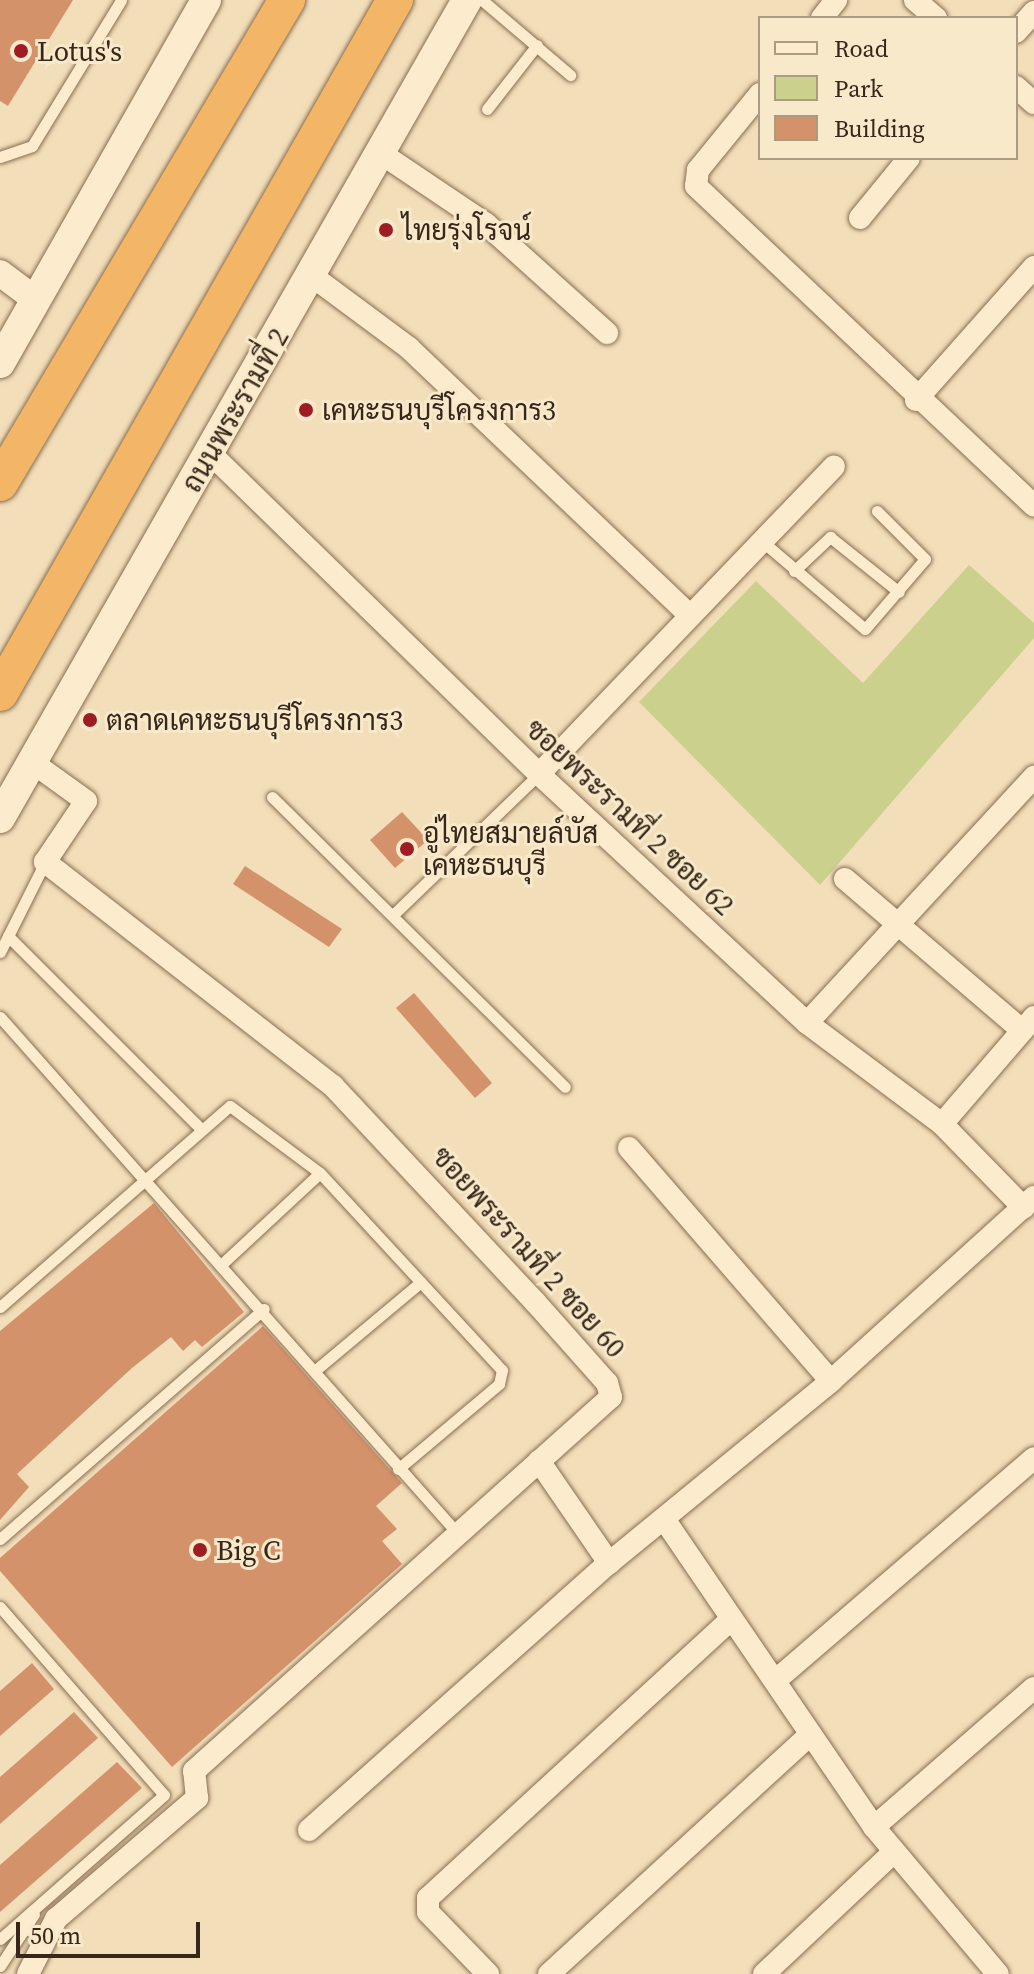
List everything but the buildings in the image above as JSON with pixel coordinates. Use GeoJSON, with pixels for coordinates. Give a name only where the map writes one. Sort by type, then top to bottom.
{"type":"FeatureCollection","features":[{"type":"Feature","properties":{"kind":"highway"},"geometry":{"type":"LineString","coordinates":[[0,483],[287,0]]}},
{"type":"Feature","properties":{"kind":"highway"},"geometry":{"type":"LineString","coordinates":[[0,693],[395,0]]}},
{"type":"Feature","properties":{"kind":"main road"},"geometry":{"type":"LineString","coordinates":[[0,363],[206,0]]}},
{"type":"Feature","properties":{"kind":"main road","name":"ถนนพระรามที่ 2"},"geometry":{"type":"LineString","coordinates":[[0,818],[467,0]]}},
{"type":"Feature","properties":{"kind":"street"},"geometry":{"type":"LineString","coordinates":[[824,16],[836,0]]}},
{"type":"Feature","properties":{"kind":"street"},"geometry":{"type":"LineString","coordinates":[[915,0],[934,16]]}},
{"type":"Feature","properties":{"kind":"street"},"geometry":{"type":"LineString","coordinates":[[1018,30],[1034,12]]}},
{"type":"Feature","properties":{"kind":"street"},"geometry":{"type":"LineString","coordinates":[[1018,89],[1034,103]]}},
{"type":"Feature","properties":{"kind":"street"},"geometry":{"type":"LineString","coordinates":[[758,96],[698,170],[696,186],[916,400],[1034,506]]}},
{"type":"Feature","properties":{"kind":"street"},"geometry":{"type":"LineString","coordinates":[[379,152],[486,224],[607,333]]}},
{"type":"Feature","properties":{"kind":"street"},"geometry":{"type":"LineString","coordinates":[[860,218],[907,160]]}},
{"type":"Feature","properties":{"kind":"street"},"geometry":{"type":"LineString","coordinates":[[916,400],[1034,267]]}},
{"type":"Feature","properties":{"kind":"street"},"geometry":{"type":"LineString","coordinates":[[0,273],[36,300]]}},
{"type":"Feature","properties":{"kind":"street"},"geometry":{"type":"LineString","coordinates":[[312,276],[409,348],[690,616]]}},
{"type":"Feature","properties":{"kind":"street","name":"ซอยพระรามที่ 2 ซอย 62"},"geometry":{"type":"LineString","coordinates":[[210,453],[539,774],[807,1023],[942,1124],[1029,1202]]}},
{"type":"Feature","properties":{"kind":"street"},"geometry":{"type":"LineString","coordinates":[[539,774],[834,466]]}},
{"type":"Feature","properties":{"kind":"street"},"geometry":{"type":"LineString","coordinates":[[32,762],[86,801],[45,862]]}},
{"type":"Feature","properties":{"kind":"street"},"geometry":{"type":"LineString","coordinates":[[807,1023],[901,925],[1034,777]]}},
{"type":"Feature","properties":{"kind":"street","name":"ซอยพระรามที่ 2 ซอย 60"},"geometry":{"type":"LineString","coordinates":[[28,1974],[56,1919],[197,1798],[194,1771],[606,1404],[607,1383],[333,1086],[45,862]]}},
{"type":"Feature","properties":{"kind":"street"},"geometry":{"type":"LineString","coordinates":[[845,879],[1028,1024],[942,1124]]}},
{"type":"Feature","properties":{"kind":"street"},"geometry":{"type":"LineString","coordinates":[[629,1148],[831,1381]]}},
{"type":"Feature","properties":{"kind":"street"},"geometry":{"type":"LineString","coordinates":[[309,1830],[609,1563],[831,1381],[1029,1202]]}},
{"type":"Feature","properties":{"kind":"street"},"geometry":{"type":"LineString","coordinates":[[776,1680],[1034,1458]]}},
{"type":"Feature","properties":{"kind":"street"},"geometry":{"type":"LineString","coordinates":[[539,1461],[609,1563]]}},
{"type":"Feature","properties":{"kind":"street"},"geometry":{"type":"LineString","coordinates":[[664,1519],[728,1622],[776,1680],[809,1736],[874,1827],[995,1973]]}},
{"type":"Feature","properties":{"kind":"street"},"geometry":{"type":"LineString","coordinates":[[488,1974],[428,1912],[428,1898],[728,1622]]}},
{"type":"Feature","properties":{"kind":"street"},"geometry":{"type":"LineString","coordinates":[[874,1827],[1034,1688]]}},
{"type":"Feature","properties":{"kind":"street"},"geometry":{"type":"LineString","coordinates":[[549,1974],[809,1736]]}},
{"type":"Feature","properties":{"kind":"street"},"geometry":{"type":"LineString","coordinates":[[764,1974],[893,1853]]}},
{"type":"Feature","properties":{"kind":"lane"},"geometry":{"type":"LineString","coordinates":[[0,157],[32,146],[121,0]]}},
{"type":"Feature","properties":{"kind":"lane"},"geometry":{"type":"LineString","coordinates":[[482,0],[570,75]]}},
{"type":"Feature","properties":{"kind":"lane"},"geometry":{"type":"LineString","coordinates":[[487,109],[537,45]]}},
{"type":"Feature","properties":{"kind":"lane"},"geometry":{"type":"LineString","coordinates":[[763,542],[860,628],[899,592],[925,556],[877,511]]}},
{"type":"Feature","properties":{"kind":"lane"},"geometry":{"type":"LineString","coordinates":[[794,571],[830,537],[899,592]]}},
{"type":"Feature","properties":{"kind":"lane"},"geometry":{"type":"LineString","coordinates":[[396,912],[539,774]]}},
{"type":"Feature","properties":{"kind":"lane"},"geometry":{"type":"LineString","coordinates":[[272,797],[396,912],[565,1087]]}},
{"type":"Feature","properties":{"kind":"lane"},"geometry":{"type":"LineString","coordinates":[[0,952],[45,862]]}},
{"type":"Feature","properties":{"kind":"lane"},"geometry":{"type":"LineString","coordinates":[[8,936],[202,1130]]}},
{"type":"Feature","properties":{"kind":"lane"},"geometry":{"type":"LineString","coordinates":[[0,1017],[146,1183],[318,1368],[398,1469],[459,1535]]}},
{"type":"Feature","properties":{"kind":"lane"},"geometry":{"type":"LineString","coordinates":[[0,1307],[146,1183],[230,1106],[320,1173],[502,1370],[499,1384],[398,1469]]}},
{"type":"Feature","properties":{"kind":"lane"},"geometry":{"type":"LineString","coordinates":[[223,1263],[320,1173]]}},
{"type":"Feature","properties":{"kind":"lane"},"geometry":{"type":"LineString","coordinates":[[318,1368],[421,1282]]}},
{"type":"Feature","properties":{"kind":"lane"},"geometry":{"type":"LineString","coordinates":[[0,1539],[264,1309]]}},
{"type":"Feature","properties":{"kind":"lane"},"geometry":{"type":"LineString","coordinates":[[0,1607],[164,1795],[0,1939]]}},
{"type":"Feature","properties":{"kind":"lane"},"geometry":{"type":"LineString","coordinates":[[0,1966],[41,1904]]}},
{"type":"Feature","properties":{"kind":"green space"},"geometry":{"type":"Polygon","coordinates":[[[969,565],[1034,623],[1034,638],[820,885],[639,702],[756,581],[863,683],[969,565]]]}},
{"type":"Feature","properties":{"kind":"place","name":"Lotus's"},"geometry":{"type":"Point","coordinates":[21,51]}},
{"type":"Feature","properties":{"kind":"place","name":"ไทยรุ่งโรจน์"},"geometry":{"type":"Point","coordinates":[386,230]}},
{"type":"Feature","properties":{"kind":"place","name":"เคหะธนบุรีโครงการ3"},"geometry":{"type":"Point","coordinates":[306,410]}},
{"type":"Feature","properties":{"kind":"place","name":"ตลาดเคหะธนบุรีโครงการ3"},"geometry":{"type":"Point","coordinates":[90,720]}},
{"type":"Feature","properties":{"kind":"place","name":"อู่ไทยสมายล์บัส เคหะธนบุรี"},"geometry":{"type":"Point","coordinates":[407,849]}},
{"type":"Feature","properties":{"kind":"place","name":"Big C"},"geometry":{"type":"Point","coordinates":[200,1550]}}]}
